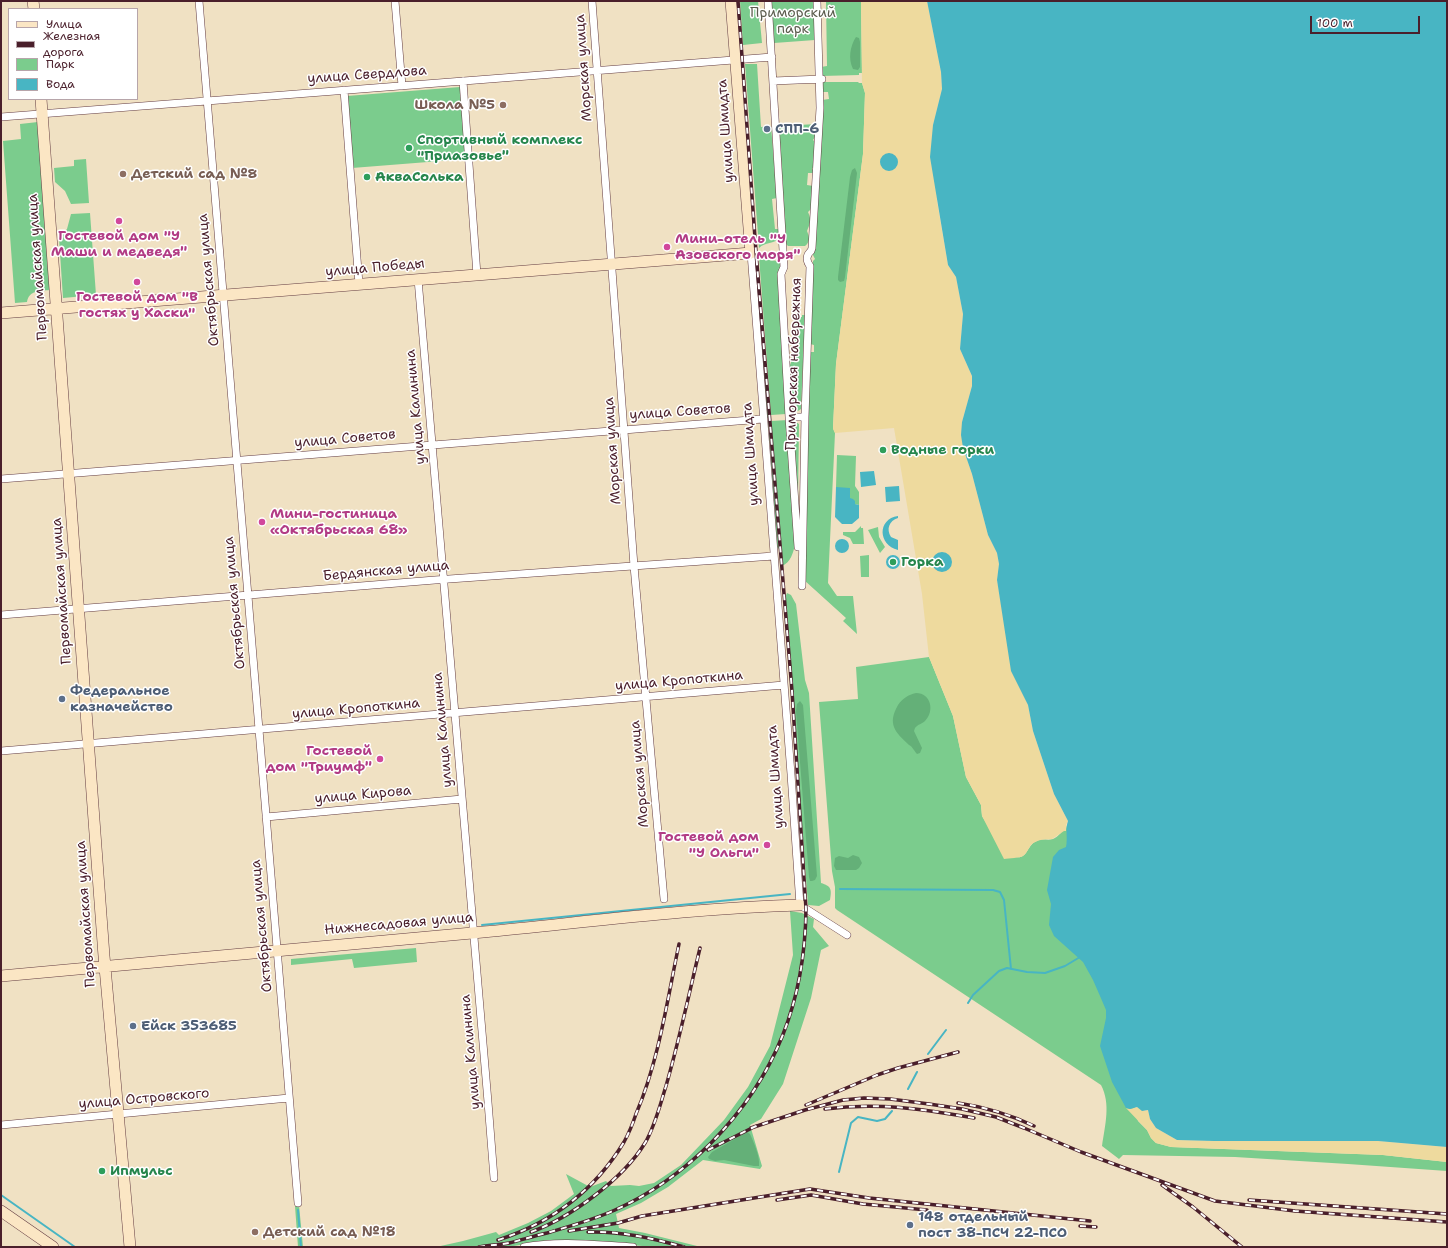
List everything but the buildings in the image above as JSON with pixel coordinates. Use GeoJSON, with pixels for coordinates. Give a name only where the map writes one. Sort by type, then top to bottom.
{"type":"FeatureCollection","features":[{"type":"Feature","properties":{"kind":"street","name":"Октябрьская улица"},"geometry":{"type":"LineString","coordinates":[[199,1],[298,1203]]}},
{"type":"Feature","properties":{"kind":"street"},"geometry":{"type":"LineString","coordinates":[[395,1],[402,86]]}},
{"type":"Feature","properties":{"kind":"street","name":"Морская улица"},"geometry":{"type":"LineString","coordinates":[[592,1],[634,566],[664,899]]}},
{"type":"Feature","properties":{"kind":"street","name":"улица Шмидта"},"geometry":{"type":"LineString","coordinates":[[731,1],[800,905]]}},
{"type":"Feature","properties":{"kind":"street"},"geometry":{"type":"LineString","coordinates":[[768,1],[784,267],[781,274],[789,417],[805,417]]}},
{"type":"Feature","properties":{"kind":"street","name":"Приморская набережная"},"geometry":{"type":"LineString","coordinates":[[789,417],[802,586],[805,417],[810,266],[807,258],[811,251],[820,108],[817,1]]}},
{"type":"Feature","properties":{"kind":"street","name":"улица Свердлова"},"geometry":{"type":"LineString","coordinates":[[1,117],[772,57]]}},
{"type":"Feature","properties":{"kind":"street"},"geometry":{"type":"LineString","coordinates":[[774,81],[820,79]]}},
{"type":"Feature","properties":{"kind":"street"},"geometry":{"type":"LineString","coordinates":[[463,81],[478,275]]}},
{"type":"Feature","properties":{"kind":"street"},"geometry":{"type":"LineString","coordinates":[[344,90],[359,284]]}},
{"type":"Feature","properties":{"kind":"street","name":"Первомайская улица"},"geometry":{"type":"LineString","coordinates":[[41,100],[104,966],[130,1247]]}},
{"type":"Feature","properties":{"kind":"street","name":"улица Победы"},"geometry":{"type":"LineString","coordinates":[[1,313],[750,253]]}},
{"type":"Feature","properties":{"kind":"street","name":"улица Калинина"},"geometry":{"type":"LineString","coordinates":[[418,279],[494,1178]]}},
{"type":"Feature","properties":{"kind":"street","name":"улица Советов"},"geometry":{"type":"LineString","coordinates":[[1,479],[763,419]]}},
{"type":"Feature","properties":{"kind":"street","name":"Бердянская улица"},"geometry":{"type":"LineString","coordinates":[[1,615],[444,579],[774,556]]}},
{"type":"Feature","properties":{"kind":"street","name":"улица Кропоткина"},"geometry":{"type":"LineString","coordinates":[[1,751],[784,685]]}},
{"type":"Feature","properties":{"kind":"street","name":"улица Кирова"},"geometry":{"type":"LineString","coordinates":[[266,817],[462,799]]}},
{"type":"Feature","properties":{"kind":"street"},"geometry":{"type":"LineString","coordinates":[[800,905],[847,935]]}},
{"type":"Feature","properties":{"kind":"street","name":"Нижнесадовая улица"},"geometry":{"type":"LineString","coordinates":[[1,976],[665,913],[752,906],[800,905]]}},
{"type":"Feature","properties":{"kind":"street","name":"улица Островского"},"geometry":{"type":"LineString","coordinates":[[1,1125],[289,1098]]}},
{"type":"Feature","properties":{"kind":"street"},"geometry":{"type":"LineString","coordinates":[[1,1211],[53,1247]]}},
{"type":"Feature","properties":{"kind":"street"},"geometry":{"type":"LineString","coordinates":[[524,1247],[542,1244],[574,1243],[634,1247]]}},
{"type":"Feature","properties":{"kind":"green space","name":"Приморский парк"},"geometry":{"type":"Polygon","coordinates":[[[740,1],[758,1],[762,43],[743,45],[740,1]]]}},
{"type":"Feature","properties":{"kind":"green space","name":"Приморский парк"},"geometry":{"type":"Polygon","coordinates":[[[770,1],[814,1],[815,40],[774,43],[770,1]]]}},
{"type":"Feature","properties":{"kind":"green space"},"geometry":{"type":"Polygon","coordinates":[[[826,1],[861,1],[862,73],[859,73],[859,75],[822,76],[821,67],[827,66],[826,1]]]}},
{"type":"Feature","properties":{"kind":"green space"},"geometry":{"type":"Polygon","coordinates":[[[856,37],[859,38],[860,42],[860,67],[858,70],[853,69],[850,57],[851,48],[856,37]]]}},
{"type":"Feature","properties":{"kind":"green space"},"geometry":{"type":"Polygon","coordinates":[[[742,64],[769,418],[767,418],[740,65],[742,64]]]}},
{"type":"Feature","properties":{"kind":"green space"},"geometry":{"type":"Polygon","coordinates":[[[745,64],[757,64],[761,127],[771,126],[777,198],[772,199],[775,229],[780,229],[780,238],[759,248],[745,64]]]}},
{"type":"Feature","properties":{"kind":"green space"},"geometry":{"type":"Polygon","coordinates":[[[822,82],[862,83],[865,93],[863,154],[836,364],[833,428],[835,433],[828,583],[837,596],[853,596],[857,634],[843,621],[846,618],[804,580],[810,352],[814,352],[814,345],[810,344],[813,261],[815,259],[813,255],[822,100],[829,99],[828,92],[822,92],[822,82]]]}},
{"type":"Feature","properties":{"kind":"green space"},"geometry":{"type":"Polygon","coordinates":[[[460,87],[466,159],[352,168],[347,96],[460,87]]]}},
{"type":"Feature","properties":{"kind":"green space"},"geometry":{"type":"Polygon","coordinates":[[[38,122],[50,290],[33,293],[28,298],[27,302],[15,303],[3,141],[21,139],[20,124],[38,122]]]}},
{"type":"Feature","properties":{"kind":"green space"},"geometry":{"type":"Polygon","coordinates":[[[817,124],[815,137],[813,140],[815,142],[814,166],[812,169],[814,173],[808,173],[807,185],[813,186],[811,209],[808,212],[810,220],[807,231],[809,240],[805,246],[788,246],[786,244],[779,126],[817,124]]]}},
{"type":"Feature","properties":{"kind":"green space"},"geometry":{"type":"Polygon","coordinates":[[[86,159],[89,203],[71,204],[65,191],[55,182],[54,168],[74,166],[74,160],[86,159]]]}},
{"type":"Feature","properties":{"kind":"green space"},"geometry":{"type":"Polygon","coordinates":[[[855,168],[857,173],[845,277],[844,281],[840,282],[838,277],[850,177],[852,170],[855,168]]]}},
{"type":"Feature","properties":{"kind":"green space"},"geometry":{"type":"Polygon","coordinates":[[[90,213],[96,295],[63,298],[59,238],[67,229],[71,214],[90,213]]]}},
{"type":"Feature","properties":{"kind":"green space"},"geometry":{"type":"Polygon","coordinates":[[[759,257],[781,263],[786,414],[771,415],[759,257]]]}},
{"type":"Feature","properties":{"kind":"green space"},"geometry":{"type":"Polygon","coordinates":[[[802,315],[805,315],[801,409],[798,411],[793,411],[790,365],[795,351],[795,316],[802,317],[802,315]]]}},
{"type":"Feature","properties":{"kind":"green space"},"geometry":{"type":"Polygon","coordinates":[[[769,420],[779,549],[777,547],[769,420]]]}},
{"type":"Feature","properties":{"kind":"green space"},"geometry":{"type":"Polygon","coordinates":[[[788,420],[795,545],[790,560],[782,566],[771,421],[788,420]]]}},
{"type":"Feature","properties":{"kind":"green space"},"geometry":{"type":"Polygon","coordinates":[[[796,422],[799,424],[798,500],[793,425],[796,422]]]}},
{"type":"Feature","properties":{"kind":"green space"},"geometry":{"type":"Polygon","coordinates":[[[837,455],[856,456],[855,486],[859,492],[859,505],[855,504],[836,487],[837,455]]]}},
{"type":"Feature","properties":{"kind":"green space"},"geometry":{"type":"Polygon","coordinates":[[[861,526],[861,528],[863,528],[864,544],[853,544],[850,538],[843,535],[843,532],[855,532],[861,526]]]}},
{"type":"Feature","properties":{"kind":"green space"},"geometry":{"type":"Polygon","coordinates":[[[878,527],[879,537],[885,547],[880,553],[868,530],[878,527]]]}},
{"type":"Feature","properties":{"kind":"green space"},"geometry":{"type":"Polygon","coordinates":[[[869,555],[869,577],[861,577],[860,556],[869,555]]]}},
{"type":"Feature","properties":{"kind":"green space"},"geometry":{"type":"Polygon","coordinates":[[[787,593],[791,595],[796,604],[805,680],[809,693],[821,883],[827,885],[831,891],[830,900],[819,906],[808,905],[785,598],[787,593]]]}},
{"type":"Feature","properties":{"kind":"green space"},"geometry":{"type":"Polygon","coordinates":[[[929,657],[953,716],[966,777],[981,805],[982,816],[990,829],[1015,857],[1019,857],[1023,856],[1031,845],[1039,840],[1051,840],[1055,838],[1061,833],[1066,825],[1138,1121],[1147,1130],[1151,1138],[1156,1143],[1171,1147],[1383,1155],[1447,1162],[1447,1171],[1235,1157],[1123,1155],[1119,1159],[1102,1146],[1107,1107],[1101,1085],[837,910],[835,908],[835,887],[832,871],[819,702],[858,699],[856,667],[929,657]]]}},
{"type":"Feature","properties":{"kind":"green space"},"geometry":{"type":"Polygon","coordinates":[[[916,693],[925,696],[928,699],[931,708],[928,717],[924,722],[915,728],[914,731],[922,748],[920,753],[917,754],[912,747],[896,732],[893,723],[893,717],[898,705],[906,697],[916,693]]]}},
{"type":"Feature","properties":{"kind":"green space"},"geometry":{"type":"Polygon","coordinates":[[[800,701],[803,705],[817,876],[815,880],[812,881],[810,881],[809,877],[796,711],[797,704],[800,701]]]}},
{"type":"Feature","properties":{"kind":"green space"},"geometry":{"type":"Polygon","coordinates":[[[853,855],[859,857],[862,863],[859,868],[856,870],[836,870],[834,866],[835,858],[839,856],[848,858],[853,855]]]}},
{"type":"Feature","properties":{"kind":"green space"},"geometry":{"type":"Polygon","coordinates":[[[790,911],[802,913],[814,919],[813,927],[829,946],[821,950],[811,998],[783,1084],[761,1119],[750,1125],[762,1166],[760,1169],[703,1160],[668,1187],[641,1203],[616,1214],[619,1228],[701,1247],[658,1247],[549,1240],[508,1247],[436,1247],[496,1232],[499,1235],[528,1223],[551,1211],[574,1194],[566,1174],[590,1187],[606,1181],[611,1186],[639,1186],[654,1183],[681,1165],[724,1120],[748,1087],[770,1046],[793,955],[790,911]]]}},
{"type":"Feature","properties":{"kind":"green space"},"geometry":{"type":"Polygon","coordinates":[[[416,948],[417,962],[354,968],[352,959],[291,965],[291,959],[416,948]]]}},
{"type":"Feature","properties":{"kind":"green space"},"geometry":{"type":"Polygon","coordinates":[[[747,1132],[750,1134],[759,1158],[759,1166],[709,1159],[708,1157],[712,1152],[747,1132]]]}},
{"type":"Feature","properties":{"kind":"green space"},"geometry":{"type":"Polygon","coordinates":[[[299,1205],[303,1247],[298,1247],[295,1206],[299,1205]]]}},
{"type":"Feature","properties":{"kind":"sand"},"geometry":{"type":"Polygon","coordinates":[[[861,1],[927,1],[941,72],[942,89],[933,125],[937,201],[948,265],[956,277],[963,314],[960,349],[972,376],[972,386],[962,422],[963,448],[972,474],[988,535],[997,553],[999,564],[997,580],[1002,608],[1022,691],[1028,705],[1033,731],[1054,794],[1068,821],[1066,831],[1052,839],[1033,843],[1022,857],[1004,859],[982,816],[981,805],[966,777],[953,716],[929,657],[922,594],[894,428],[835,433],[833,429],[836,364],[863,154],[865,93],[862,83],[861,1]]]}},
{"type":"Feature","properties":{"kind":"sand"},"geometry":{"type":"Polygon","coordinates":[[[1137,1107],[1145,1111],[1148,1110],[1150,1119],[1156,1128],[1177,1140],[1378,1141],[1447,1147],[1447,1162],[1383,1155],[1171,1147],[1156,1143],[1151,1138],[1147,1130],[1126,1108],[1130,1109],[1137,1107]]]}},
{"type":"Feature","properties":{"kind":"water"},"geometry":{"type":"Polygon","coordinates":[[[927,1],[1447,1],[1447,1147],[1378,1141],[1177,1140],[1156,1128],[1150,1119],[1148,1110],[1142,1111],[1137,1107],[1130,1109],[1126,1108],[1112,1082],[1100,1046],[1106,1018],[1106,1010],[1093,980],[1083,962],[1054,936],[1049,925],[1051,904],[1047,890],[1053,857],[1059,850],[1066,847],[1068,821],[1054,794],[1033,731],[1028,705],[1011,671],[997,580],[999,564],[997,553],[988,535],[972,474],[963,448],[961,435],[962,422],[972,386],[972,376],[960,349],[963,314],[956,277],[948,265],[930,157],[933,125],[942,89],[941,72],[927,1]]]}},
{"type":"Feature","properties":{"kind":"water"},"geometry":{"type":"Polygon","coordinates":[[[889,153],[895,156],[898,162],[895,168],[889,171],[883,168],[880,162],[883,156],[889,153]]]}},
{"type":"Feature","properties":{"kind":"water"},"geometry":{"type":"Polygon","coordinates":[[[874,471],[876,485],[861,487],[860,472],[874,471]]]}},
{"type":"Feature","properties":{"kind":"water"},"geometry":{"type":"Polygon","coordinates":[[[899,486],[900,501],[886,502],[885,487],[899,486]]]}},
{"type":"Feature","properties":{"kind":"water"},"geometry":{"type":"Polygon","coordinates":[[[836,487],[850,488],[850,498],[855,501],[855,504],[859,505],[859,518],[852,524],[842,524],[835,517],[836,487]]]}},
{"type":"Feature","properties":{"kind":"water"},"geometry":{"type":"Polygon","coordinates":[[[898,516],[898,518],[892,521],[889,526],[889,534],[891,537],[898,540],[898,550],[891,547],[887,543],[884,538],[883,527],[891,518],[898,516]]]}},
{"type":"Feature","properties":{"kind":"water"},"geometry":{"type":"Polygon","coordinates":[[[839,539],[845,539],[849,543],[849,549],[845,553],[839,553],[835,549],[835,543],[839,539]]]}},
{"type":"Feature","properties":{"kind":"water"},"geometry":{"type":"Polygon","coordinates":[[[942,552],[949,555],[952,562],[949,569],[942,572],[935,569],[932,562],[935,555],[942,552]]]}},
{"type":"Feature","properties":{"kind":"water","name":"Горка"},"geometry":{"type":"Polygon","coordinates":[[[890,555],[896,555],[900,559],[900,565],[896,569],[890,569],[886,565],[886,559],[890,555]]]}},
{"type":"Feature","properties":{"kind":"waterway"},"geometry":{"type":"LineString","coordinates":[[840,889],[993,890],[1000,892],[1004,900],[1011,969]]}},
{"type":"Feature","properties":{"kind":"waterway"},"geometry":{"type":"LineString","coordinates":[[482,925],[790,894]]}},
{"type":"Feature","properties":{"kind":"waterway"},"geometry":{"type":"LineString","coordinates":[[968,1003],[973,995],[999,971],[1007,968],[1027,972],[1045,973],[1065,966],[1080,957]]}},
{"type":"Feature","properties":{"kind":"waterway"},"geometry":{"type":"LineString","coordinates":[[928,1054],[946,1030]]}},
{"type":"Feature","properties":{"kind":"waterway"},"geometry":{"type":"LineString","coordinates":[[908,1089],[917,1072]]}},
{"type":"Feature","properties":{"kind":"waterway"},"geometry":{"type":"LineString","coordinates":[[839,1172],[851,1123],[858,1117],[877,1121],[885,1119],[892,1111]]}},
{"type":"Feature","properties":{"kind":"waterway"},"geometry":{"type":"LineString","coordinates":[[1,1195],[75,1247]]}},
{"type":"Feature","properties":{"kind":"waterway"},"geometry":{"type":"LineString","coordinates":[[298,1210],[301,1247]]}},
{"type":"Feature","properties":{"kind":"railway"},"geometry":{"type":"LineString","coordinates":[[479,1247],[514,1242],[607,1214],[654,1189],[689,1163],[711,1143],[734,1118],[753,1092],[769,1064],[782,1036],[793,1006],[800,975],[806,909],[792,691],[756,252],[738,1]]}},
{"type":"Feature","properties":{"kind":"railway"},"geometry":{"type":"LineString","coordinates":[[498,1240],[536,1224],[570,1203],[600,1175],[624,1142],[644,1094],[657,1052],[679,944]]}},
{"type":"Feature","properties":{"kind":"railway"},"geometry":{"type":"LineString","coordinates":[[531,1232],[562,1217],[594,1196],[623,1170],[645,1143],[654,1123],[666,1086],[680,1035],[700,948]]}},
{"type":"Feature","properties":{"kind":"railway"},"geometry":{"type":"LineString","coordinates":[[806,1105],[877,1075],[958,1052]]}},
{"type":"Feature","properties":{"kind":"railway"},"geometry":{"type":"LineString","coordinates":[[751,1128],[805,1110],[843,1100],[864,1098],[890,1099],[929,1104],[962,1109],[996,1117],[1081,1152],[1215,1201],[1295,1211],[1447,1222]]}},
{"type":"Feature","properties":{"kind":"railway"},"geometry":{"type":"LineString","coordinates":[[958,1103],[996,1112],[1034,1126]]}},
{"type":"Feature","properties":{"kind":"railway"},"geometry":{"type":"LineString","coordinates":[[825,1109],[882,1106],[974,1118]]}},
{"type":"Feature","properties":{"kind":"railway"},"geometry":{"type":"LineString","coordinates":[[708,1150],[756,1126]]}},
{"type":"Feature","properties":{"kind":"railway"},"geometry":{"type":"LineString","coordinates":[[1162,1185],[1193,1207],[1242,1247]]}},
{"type":"Feature","properties":{"kind":"railway"},"geometry":{"type":"LineString","coordinates":[[569,1231],[618,1223],[642,1216],[810,1189],[869,1198],[1090,1221]]}},
{"type":"Feature","properties":{"kind":"railway"},"geometry":{"type":"LineString","coordinates":[[777,1200],[811,1195],[863,1204],[927,1210]]}},
{"type":"Feature","properties":{"kind":"railway"},"geometry":{"type":"LineString","coordinates":[[1249,1200],[1447,1214]]}},
{"type":"Feature","properties":{"kind":"railway"},"geometry":{"type":"LineString","coordinates":[[1080,1226],[1096,1227]]}},
{"type":"Feature","properties":{"kind":"railway"},"geometry":{"type":"LineString","coordinates":[[588,1232],[636,1236],[684,1247]]}},
{"type":"Feature","properties":{"kind":"place","name":"Школа №5"},"geometry":{"type":"Point","coordinates":[503,105]}},
{"type":"Feature","properties":{"kind":"place","name":"СПП-6"},"geometry":{"type":"Point","coordinates":[767,129]}},
{"type":"Feature","properties":{"kind":"place","name":"Спортивный комплекс \"Приазовье\""},"geometry":{"type":"Point","coordinates":[409,148]}},
{"type":"Feature","properties":{"kind":"place","name":"Детский сад №8"},"geometry":{"type":"Point","coordinates":[123,174]}},
{"type":"Feature","properties":{"kind":"place","name":"АкваСолька"},"geometry":{"type":"Point","coordinates":[367,177]}},
{"type":"Feature","properties":{"kind":"place","name":"Гостевой дом \"У Маши и медведя\""},"geometry":{"type":"Point","coordinates":[119,221]}},
{"type":"Feature","properties":{"kind":"place","name":"Мини-отель \"У Азовского моря\""},"geometry":{"type":"Point","coordinates":[667,247]}},
{"type":"Feature","properties":{"kind":"place","name":"Гостевой дом \"В гостях у Хаски\""},"geometry":{"type":"Point","coordinates":[137,282]}},
{"type":"Feature","properties":{"kind":"place","name":"Водные горки"},"geometry":{"type":"Point","coordinates":[883,450]}},
{"type":"Feature","properties":{"kind":"place","name":"Мини-гостиница «Октябрьская 68»"},"geometry":{"type":"Point","coordinates":[262,522]}},
{"type":"Feature","properties":{"kind":"place","name":"Горка"},"geometry":{"type":"Point","coordinates":[893,562]}},
{"type":"Feature","properties":{"kind":"place","name":"Федеральное казначейство"},"geometry":{"type":"Point","coordinates":[62,699]}},
{"type":"Feature","properties":{"kind":"place","name":"Гостевой дом \"Триумф\""},"geometry":{"type":"Point","coordinates":[380,759]}},
{"type":"Feature","properties":{"kind":"place","name":"Гостевой дом \"У Ольги\""},"geometry":{"type":"Point","coordinates":[767,845]}},
{"type":"Feature","properties":{"kind":"place","name":"Ейск 353685"},"geometry":{"type":"Point","coordinates":[133,1026]}},
{"type":"Feature","properties":{"kind":"place","name":"Ипмульс"},"geometry":{"type":"Point","coordinates":[102,1171]}},
{"type":"Feature","properties":{"kind":"place","name":"148 отдельный пост 38-ПСЧ 22-ПСО"},"geometry":{"type":"Point","coordinates":[910,1225]}},
{"type":"Feature","properties":{"kind":"place","name":"Детский сад №18"},"geometry":{"type":"Point","coordinates":[255,1232]}}]}
